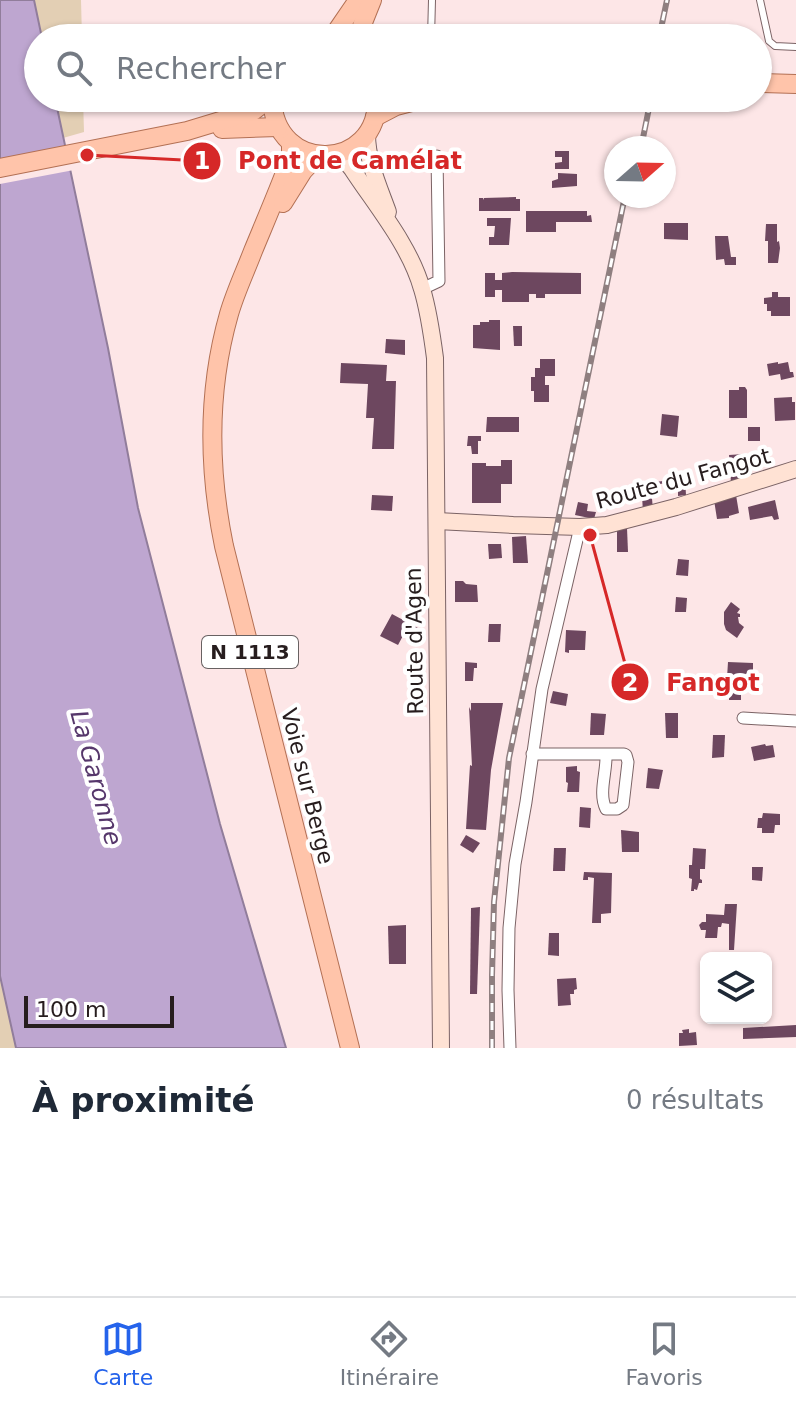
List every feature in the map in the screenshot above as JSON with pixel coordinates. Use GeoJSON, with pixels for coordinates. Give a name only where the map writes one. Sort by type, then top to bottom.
{"type":"FeatureCollection","features":[{"type":"Feature","properties":{"kind":"main road"},"geometry":{"type":"LineString","coordinates":[[342,24],[358,0]]}},
{"type":"Feature","properties":{"kind":"main road"},"geometry":{"type":"LineString","coordinates":[[363,24],[372,0]]}},
{"type":"Feature","properties":{"kind":"main road"},"geometry":{"type":"LineString","coordinates":[[772,83],[796,84]]}},
{"type":"Feature","properties":{"kind":"main road"},"geometry":{"type":"LineString","coordinates":[[0,168],[179,132],[249,112]]}},
{"type":"Feature","properties":{"kind":"main road"},"geometry":{"type":"LineString","coordinates":[[273,112],[278,127],[291,143],[299,149],[325,155],[352,148],[388,112]]}},
{"type":"Feature","properties":{"kind":"main road"},"geometry":{"type":"LineString","coordinates":[[371,126],[374,112]]}},
{"type":"Feature","properties":{"kind":"main road","name":"Route d'Agen"},"geometry":{"type":"LineString","coordinates":[[371,126],[367,148],[370,159],[399,240],[422,289],[435,358],[441,1048]]}},
{"type":"Feature","properties":{"kind":"main road"},"geometry":{"type":"LineString","coordinates":[[179,132],[278,127]]}},
{"type":"Feature","properties":{"kind":"main road","name":"N 1113"},"geometry":{"type":"LineString","coordinates":[[252,254],[288,165],[291,143]]}},
{"type":"Feature","properties":{"kind":"main road","name":"Route d'Agen"},"geometry":{"type":"LineString","coordinates":[[325,155],[347,163],[399,240]]}},
{"type":"Feature","properties":{"kind":"main road","name":"N 1113"},"geometry":{"type":"LineString","coordinates":[[252,254],[295,183],[325,155]]}},
{"type":"Feature","properties":{"kind":"main road","name":"Voie sur Berge"},"geometry":{"type":"LineString","coordinates":[[252,254],[229,314],[215,382],[211,432],[216,502],[287,805],[350,1048]]}},
{"type":"Feature","properties":{"kind":"main road","name":"Route du Fangot"},"geometry":{"type":"LineString","coordinates":[[437,521],[580,527],[607,525],[796,469]]}},
{"type":"Feature","properties":{"kind":"street"},"geometry":{"type":"LineString","coordinates":[[422,289],[439,281],[437,156]]}},
{"type":"Feature","properties":{"kind":"street"},"geometry":{"type":"LineString","coordinates":[[510,1048],[510,903],[542,689],[580,527]]}},
{"type":"Feature","properties":{"kind":"street"},"geometry":{"type":"LineString","coordinates":[[743,718],[796,721]]}},
{"type":"Feature","properties":{"kind":"street"},"geometry":{"type":"LineString","coordinates":[[532,754],[606,754],[624,754],[628,758],[623,805],[617,809],[606,809],[602,801],[606,754]]}},
{"type":"Feature","properties":{"kind":"lane"},"geometry":{"type":"LineString","coordinates":[[431,24],[432,0]]}},
{"type":"Feature","properties":{"kind":"lane"},"geometry":{"type":"LineString","coordinates":[[760,0],[765,24]]}},
{"type":"Feature","properties":{"kind":"lane"},"geometry":{"type":"LineString","coordinates":[[772,44],[796,47]]}},
{"type":"Feature","properties":{"kind":"shaded area"},"geometry":{"type":"Polygon","coordinates":[[[34,0],[81,0],[82,24],[39,24],[34,0]]]}},
{"type":"Feature","properties":{"kind":"shaded area"},"geometry":{"type":"Polygon","coordinates":[[[58,112],[83,112],[84,132],[63,138],[58,112]]]}},
{"type":"Feature","properties":{"kind":"shaded area"},"geometry":{"type":"Polygon","coordinates":[[[0,976],[16,1048],[0,1048],[0,976]]]}},
{"type":"Feature","properties":{"kind":"water","name":"La Garonne"},"geometry":{"type":"Polygon","coordinates":[[[0,0],[34,0],[39,24],[24,24],[24,112],[58,112],[138,508],[220,824],[286,1048],[16,1048],[0,976],[0,0]]]}},
{"type":"Feature","properties":{"kind":"pier"},"geometry":{"type":"Polygon","coordinates":[[[69,145],[74,170],[0,184],[0,159],[69,145]]]}},
{"type":"Feature","properties":{"kind":"building"},"geometry":{"type":"Polygon","coordinates":[[[555,151],[569,151],[569,169],[555,169],[555,163],[562,162],[562,157],[555,157],[555,151]]]}},
{"type":"Feature","properties":{"kind":"building"},"geometry":{"type":"Polygon","coordinates":[[[558,173],[577,174],[577,186],[552,188],[552,181],[558,179],[558,173]]]}},
{"type":"Feature","properties":{"kind":"building"},"geometry":{"type":"Polygon","coordinates":[[[479,198],[520,199],[520,211],[479,211],[479,198]]]}},
{"type":"Feature","properties":{"kind":"building"},"geometry":{"type":"Polygon","coordinates":[[[526,211],[587,211],[592,222],[556,222],[556,232],[526,232],[526,211]]]}},
{"type":"Feature","properties":{"kind":"building"},"geometry":{"type":"Polygon","coordinates":[[[487,218],[511,218],[509,245],[489,245],[489,237],[494,237],[495,226],[487,226],[487,218]]]}},
{"type":"Feature","properties":{"kind":"building"},"geometry":{"type":"Polygon","coordinates":[[[664,223],[688,223],[688,240],[664,239],[664,223]]]}},
{"type":"Feature","properties":{"kind":"building"},"geometry":{"type":"Polygon","coordinates":[[[766,224],[777,224],[778,263],[768,263],[766,224]]]}},
{"type":"Feature","properties":{"kind":"building"},"geometry":{"type":"Polygon","coordinates":[[[715,236],[728,236],[731,257],[736,257],[736,265],[725,265],[724,259],[716,260],[715,236]]]}},
{"type":"Feature","properties":{"kind":"building"},"geometry":{"type":"Polygon","coordinates":[[[485,273],[495,273],[495,280],[502,280],[502,273],[581,273],[581,294],[545,294],[545,298],[536,298],[536,294],[529,294],[529,302],[502,302],[502,290],[495,290],[495,297],[485,297],[485,273]]]}},
{"type":"Feature","properties":{"kind":"building"},"geometry":{"type":"Polygon","coordinates":[[[772,292],[778,292],[778,297],[790,297],[790,316],[771,316],[771,311],[767,311],[764,298],[772,297],[772,292]]]}},
{"type":"Feature","properties":{"kind":"building"},"geometry":{"type":"Polygon","coordinates":[[[500,320],[500,350],[473,348],[473,325],[500,320]]]}},
{"type":"Feature","properties":{"kind":"building"},"geometry":{"type":"Polygon","coordinates":[[[513,326],[522,326],[522,346],[514,346],[513,326]]]}},
{"type":"Feature","properties":{"kind":"building"},"geometry":{"type":"Polygon","coordinates":[[[386,339],[405,340],[405,355],[385,353],[386,339]]]}},
{"type":"Feature","properties":{"kind":"building"},"geometry":{"type":"Polygon","coordinates":[[[540,359],[555,359],[555,376],[545,376],[545,385],[549,385],[549,402],[534,402],[534,391],[531,391],[531,377],[535,377],[535,368],[540,368],[540,359]]]}},
{"type":"Feature","properties":{"kind":"building"},"geometry":{"type":"Polygon","coordinates":[[[788,362],[794,377],[781,380],[780,374],[769,376],[767,364],[788,362]]]}},
{"type":"Feature","properties":{"kind":"building"},"geometry":{"type":"Polygon","coordinates":[[[341,363],[387,365],[386,381],[396,381],[394,449],[372,449],[374,418],[366,418],[368,384],[340,383],[341,363]]]}},
{"type":"Feature","properties":{"kind":"building"},"geometry":{"type":"Polygon","coordinates":[[[739,387],[747,390],[747,418],[729,418],[729,390],[739,390],[739,387]]]}},
{"type":"Feature","properties":{"kind":"building"},"geometry":{"type":"Polygon","coordinates":[[[792,397],[795,420],[775,421],[774,398],[792,397]]]}},
{"type":"Feature","properties":{"kind":"building"},"geometry":{"type":"Polygon","coordinates":[[[662,414],[679,416],[677,437],[660,435],[662,414]]]}},
{"type":"Feature","properties":{"kind":"building"},"geometry":{"type":"Polygon","coordinates":[[[487,417],[519,417],[519,432],[486,432],[487,417]]]}},
{"type":"Feature","properties":{"kind":"building"},"geometry":{"type":"Polygon","coordinates":[[[748,427],[760,427],[760,441],[748,441],[748,427]]]}},
{"type":"Feature","properties":{"kind":"building"},"geometry":{"type":"Polygon","coordinates":[[[468,436],[481,436],[478,454],[472,454],[471,446],[467,446],[468,436]]]}},
{"type":"Feature","properties":{"kind":"building"},"geometry":{"type":"Polygon","coordinates":[[[744,454],[746,475],[740,475],[740,481],[731,483],[729,455],[744,454]]]}},
{"type":"Feature","properties":{"kind":"building"},"geometry":{"type":"Polygon","coordinates":[[[501,460],[512,460],[512,484],[501,484],[501,503],[472,503],[472,463],[501,466],[501,460]]]}},
{"type":"Feature","properties":{"kind":"building"},"geometry":{"type":"Polygon","coordinates":[[[685,479],[686,495],[678,496],[674,480],[685,479]]]}},
{"type":"Feature","properties":{"kind":"building"},"geometry":{"type":"Polygon","coordinates":[[[672,480],[672,483],[651,487],[653,510],[643,513],[642,495],[637,484],[672,480]]]}},
{"type":"Feature","properties":{"kind":"building"},"geometry":{"type":"Polygon","coordinates":[[[372,495],[393,496],[392,511],[371,510],[372,495]]]}},
{"type":"Feature","properties":{"kind":"building"},"geometry":{"type":"Polygon","coordinates":[[[736,495],[739,513],[717,519],[714,500],[736,495]]]}},
{"type":"Feature","properties":{"kind":"building"},"geometry":{"type":"Polygon","coordinates":[[[775,500],[779,519],[774,520],[772,516],[750,520],[748,507],[775,500]]]}},
{"type":"Feature","properties":{"kind":"building"},"geometry":{"type":"Polygon","coordinates":[[[578,502],[588,504],[587,511],[596,512],[594,519],[575,515],[578,502]]]}},
{"type":"Feature","properties":{"kind":"building"},"geometry":{"type":"Polygon","coordinates":[[[627,528],[628,552],[617,552],[617,531],[627,528]]]}},
{"type":"Feature","properties":{"kind":"building"},"geometry":{"type":"Polygon","coordinates":[[[526,536],[528,563],[513,563],[512,537],[526,536]]]}},
{"type":"Feature","properties":{"kind":"building"},"geometry":{"type":"Polygon","coordinates":[[[488,544],[501,544],[502,558],[489,559],[488,544]]]}},
{"type":"Feature","properties":{"kind":"building"},"geometry":{"type":"Polygon","coordinates":[[[678,559],[689,560],[688,576],[676,575],[678,559]]]}},
{"type":"Feature","properties":{"kind":"building"},"geometry":{"type":"Polygon","coordinates":[[[455,581],[477,585],[478,602],[455,602],[455,581]]]}},
{"type":"Feature","properties":{"kind":"building"},"geometry":{"type":"Polygon","coordinates":[[[676,597],[687,598],[686,612],[675,612],[676,597]]]}},
{"type":"Feature","properties":{"kind":"building"},"geometry":{"type":"Polygon","coordinates":[[[731,602],[740,609],[737,613],[740,614],[739,623],[744,627],[737,638],[726,630],[724,624],[724,612],[731,602]]]}},
{"type":"Feature","properties":{"kind":"building"},"geometry":{"type":"Polygon","coordinates":[[[392,614],[418,628],[413,637],[405,632],[398,645],[380,636],[392,614]]]}},
{"type":"Feature","properties":{"kind":"building"},"geometry":{"type":"Polygon","coordinates":[[[489,624],[501,624],[500,642],[488,642],[489,624]]]}},
{"type":"Feature","properties":{"kind":"building"},"geometry":{"type":"Polygon","coordinates":[[[566,630],[586,631],[585,650],[565,652],[566,630]]]}},
{"type":"Feature","properties":{"kind":"building"},"geometry":{"type":"Polygon","coordinates":[[[465,662],[477,663],[473,681],[465,681],[465,662]]]}},
{"type":"Feature","properties":{"kind":"building"},"geometry":{"type":"Polygon","coordinates":[[[728,662],[753,663],[753,679],[741,679],[741,700],[729,700],[728,662]]]}},
{"type":"Feature","properties":{"kind":"building"},"geometry":{"type":"Polygon","coordinates":[[[553,691],[568,694],[566,706],[550,703],[553,691]]]}},
{"type":"Feature","properties":{"kind":"building"},"geometry":{"type":"Polygon","coordinates":[[[471,703],[503,703],[491,770],[486,830],[466,829],[472,766],[471,703]]]}},
{"type":"Feature","properties":{"kind":"building"},"geometry":{"type":"Polygon","coordinates":[[[591,713],[606,714],[604,735],[590,735],[591,713]]]}},
{"type":"Feature","properties":{"kind":"building"},"geometry":{"type":"Polygon","coordinates":[[[665,713],[678,713],[678,738],[666,738],[665,713]]]}},
{"type":"Feature","properties":{"kind":"building"},"geometry":{"type":"Polygon","coordinates":[[[713,735],[725,735],[724,757],[712,758],[713,735]]]}},
{"type":"Feature","properties":{"kind":"building"},"geometry":{"type":"Polygon","coordinates":[[[773,745],[775,757],[754,761],[751,747],[773,745]]]}},
{"type":"Feature","properties":{"kind":"building"},"geometry":{"type":"Polygon","coordinates":[[[577,766],[580,772],[579,792],[567,792],[566,767],[577,766]]]}},
{"type":"Feature","properties":{"kind":"building"},"geometry":{"type":"Polygon","coordinates":[[[648,768],[663,770],[659,789],[646,788],[648,768]]]}},
{"type":"Feature","properties":{"kind":"building"},"geometry":{"type":"Polygon","coordinates":[[[580,807],[591,808],[590,828],[579,827],[580,807]]]}},
{"type":"Feature","properties":{"kind":"building"},"geometry":{"type":"Polygon","coordinates":[[[763,813],[780,814],[780,825],[775,825],[774,833],[762,833],[762,828],[757,828],[758,818],[762,818],[763,813]]]}},
{"type":"Feature","properties":{"kind":"building"},"geometry":{"type":"Polygon","coordinates":[[[621,830],[639,832],[639,852],[622,852],[621,830]]]}},
{"type":"Feature","properties":{"kind":"building"},"geometry":{"type":"Polygon","coordinates":[[[466,835],[480,843],[473,853],[460,845],[466,835]]]}},
{"type":"Feature","properties":{"kind":"building"},"geometry":{"type":"Polygon","coordinates":[[[554,848],[566,848],[565,871],[553,871],[554,848]]]}},
{"type":"Feature","properties":{"kind":"building"},"geometry":{"type":"Polygon","coordinates":[[[693,848],[706,849],[705,869],[700,869],[702,883],[699,883],[697,890],[691,891],[689,865],[692,865],[693,848]]]}},
{"type":"Feature","properties":{"kind":"building"},"geometry":{"type":"Polygon","coordinates":[[[752,867],[763,867],[762,881],[752,880],[752,867]]]}},
{"type":"Feature","properties":{"kind":"building"},"geometry":{"type":"Polygon","coordinates":[[[584,872],[612,873],[611,913],[601,914],[601,923],[592,923],[594,878],[583,880],[584,872]]]}},
{"type":"Feature","properties":{"kind":"building"},"geometry":{"type":"Polygon","coordinates":[[[725,904],[737,904],[734,950],[729,950],[729,924],[722,923],[718,927],[717,938],[705,938],[706,930],[701,930],[699,925],[706,922],[706,914],[724,915],[725,904]]]}},
{"type":"Feature","properties":{"kind":"building"},"geometry":{"type":"Polygon","coordinates":[[[480,907],[477,994],[470,994],[471,908],[480,907]]]}},
{"type":"Feature","properties":{"kind":"building"},"geometry":{"type":"Polygon","coordinates":[[[406,925],[406,964],[389,964],[388,926],[406,925]]]}},
{"type":"Feature","properties":{"kind":"building"},"geometry":{"type":"Polygon","coordinates":[[[549,933],[559,933],[559,956],[548,955],[549,933]]]}},
{"type":"Feature","properties":{"kind":"building"},"geometry":{"type":"Polygon","coordinates":[[[576,978],[577,989],[570,994],[571,1005],[558,1006],[557,979],[576,978]]]}},
{"type":"Feature","properties":{"kind":"building"},"geometry":{"type":"Polygon","coordinates":[[[796,1025],[796,1037],[743,1039],[743,1028],[796,1025]]]}},
{"type":"Feature","properties":{"kind":"building"},"geometry":{"type":"Polygon","coordinates":[[[689,1029],[689,1033],[696,1032],[697,1045],[679,1046],[679,1033],[689,1029]]]}},
{"type":"Feature","properties":{"kind":"railway"},"geometry":{"type":"LineString","coordinates":[[662,24],[667,0]]}},
{"type":"Feature","properties":{"kind":"railway"},"geometry":{"type":"LineString","coordinates":[[643,136],[648,112]]}},
{"type":"Feature","properties":{"kind":"railway"},"geometry":{"type":"LineString","coordinates":[[492,1048],[494,902],[509,758],[623,208]]}},
{"type":"Feature","properties":{"kind":"place","name":"Pont de Camélat"},"geometry":{"type":"Point","coordinates":[87,155]}},
{"type":"Feature","properties":{"kind":"place","name":"Fangot"},"geometry":{"type":"Point","coordinates":[590,535]}}]}
